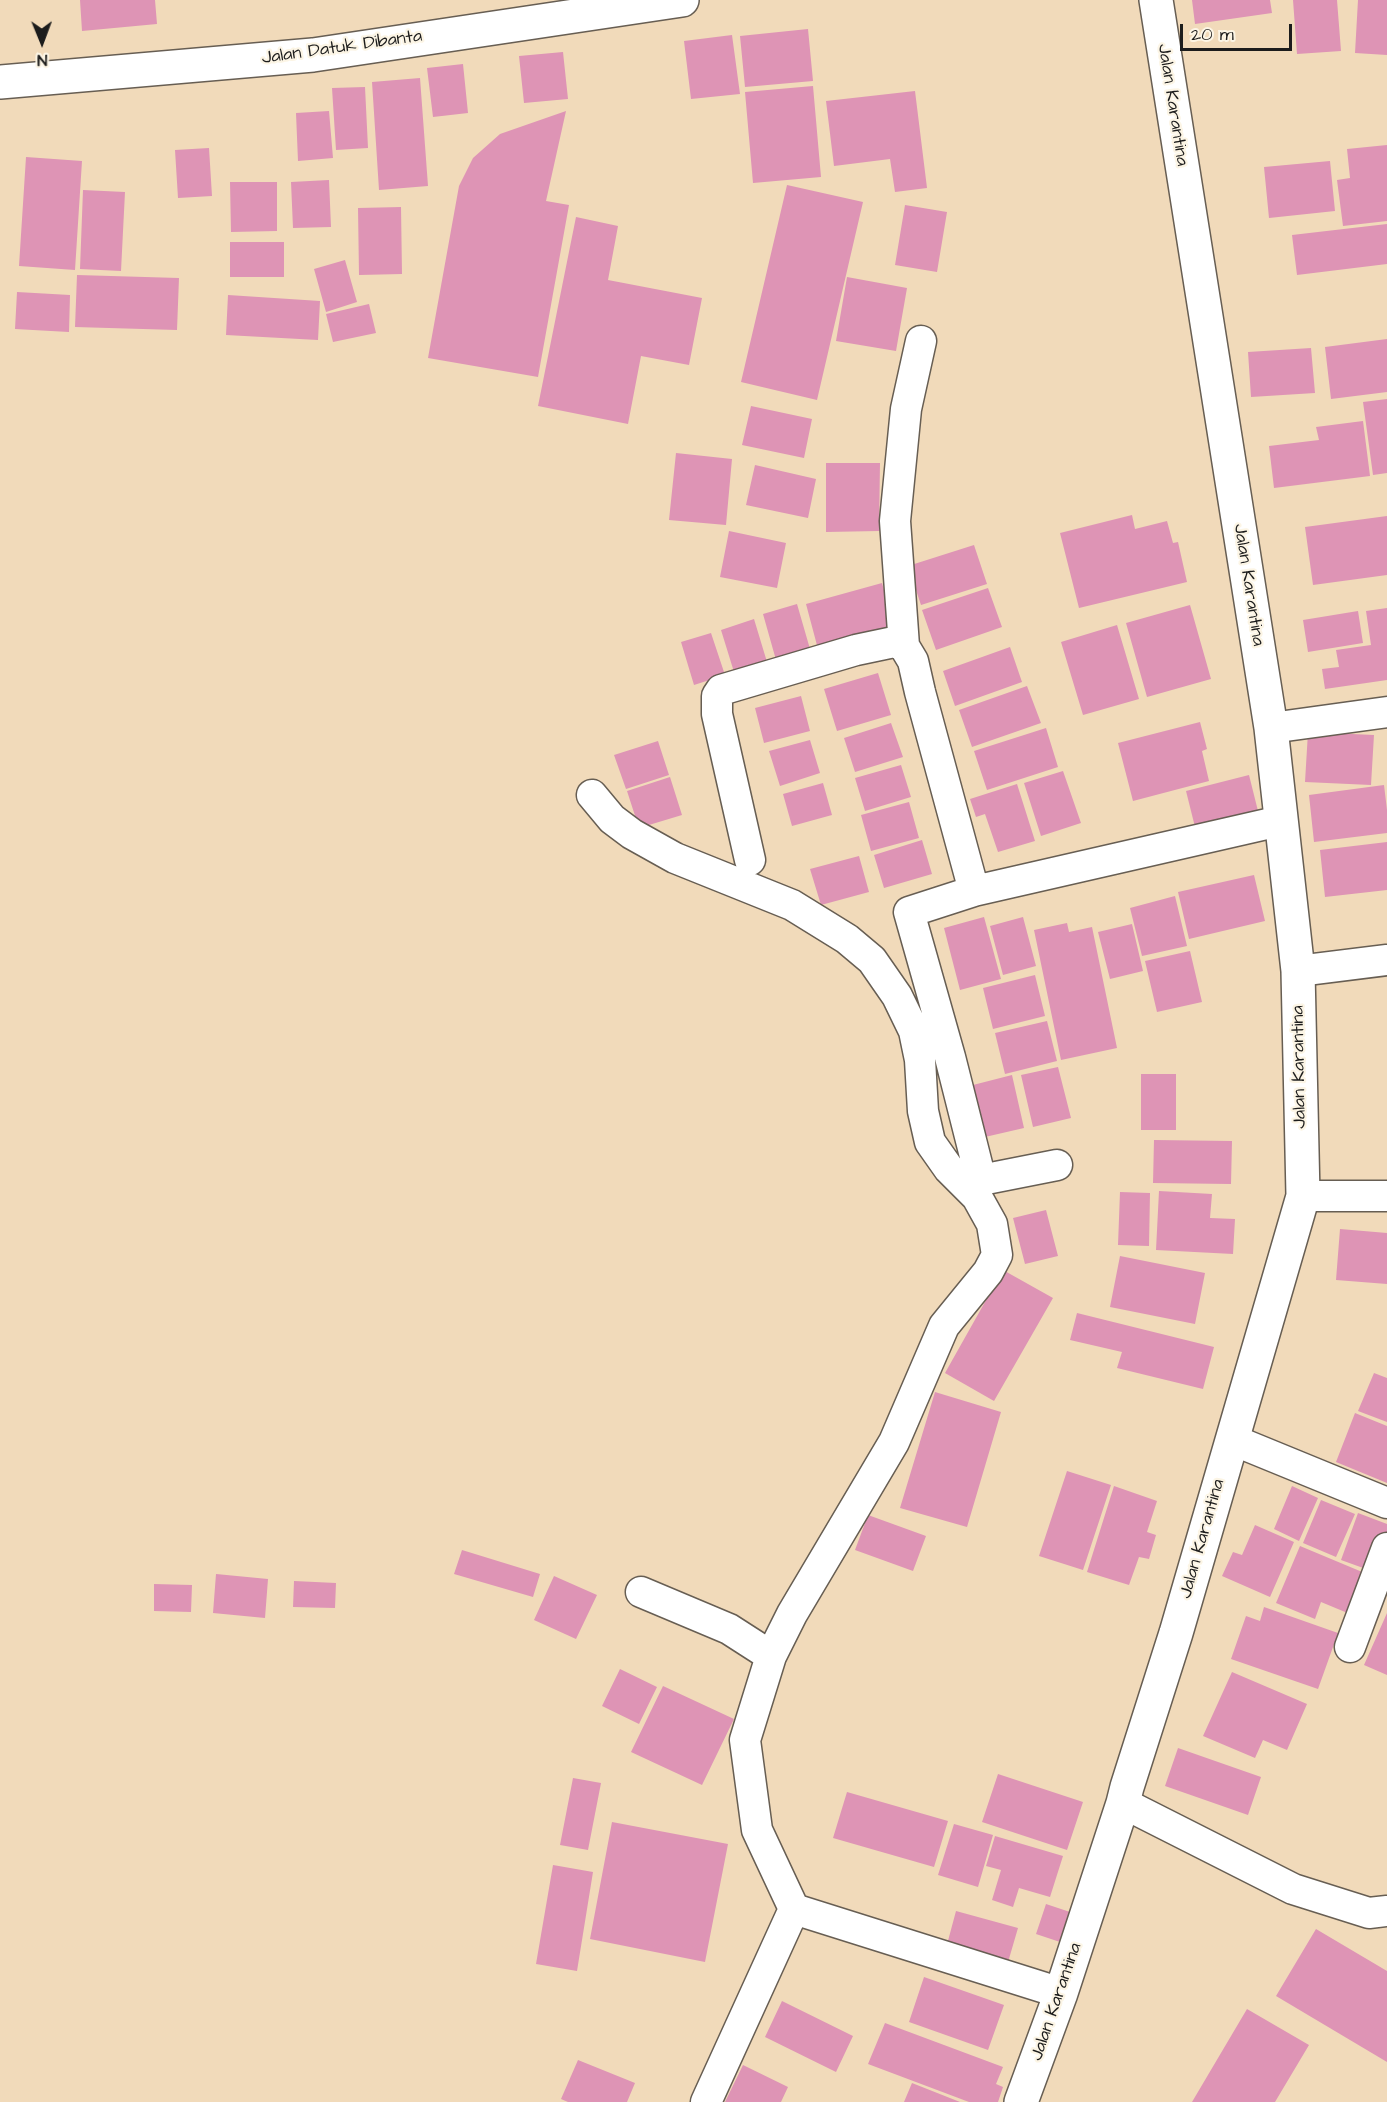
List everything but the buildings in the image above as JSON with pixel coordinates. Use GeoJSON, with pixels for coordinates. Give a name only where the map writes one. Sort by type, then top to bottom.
{"type":"FeatureCollection","features":[{"type":"Feature","properties":{"kind":"street","name":"Jalan Datuk Dibanta"},"geometry":{"type":"LineString","coordinates":[[0,82],[313,55],[682,0]]}},
{"type":"Feature","properties":{"kind":"street","name":"Jalan Karantina"},"geometry":{"type":"LineString","coordinates":[[1021,2102],[1061,1993],[1123,1803],[1304,1196],[1298,971],[1271,728],[1156,0]]}},
{"type":"Feature","properties":{"kind":"street"},"geometry":{"type":"LineString","coordinates":[[921,341],[906,409],[895,520],[904,646],[913,661],[974,891]]}},
{"type":"Feature","properties":{"kind":"street"},"geometry":{"type":"LineString","coordinates":[[750,860],[717,714],[717,696],[721,690],[874,646],[894,642],[904,646]]}},
{"type":"Feature","properties":{"kind":"street"},"geometry":{"type":"LineString","coordinates":[[1271,728],[1387,712]]}},
{"type":"Feature","properties":{"kind":"street"},"geometry":{"type":"LineString","coordinates":[[592,795],[612,819],[632,834],[675,858],[792,905],[847,939],[872,960],[897,996],[914,1031],[920,1060],[923,1111],[930,1142],[949,1169],[977,1197],[992,1224],[997,1255],[988,1272],[944,1326],[894,1442],[792,1614],[771,1656],[745,1740],[757,1830],[794,1909],[1061,1993]]}},
{"type":"Feature","properties":{"kind":"street"},"geometry":{"type":"LineString","coordinates":[[1057,1165],[981,1180],[950,1057],[909,912],[974,891],[1280,821]]}},
{"type":"Feature","properties":{"kind":"street"},"geometry":{"type":"LineString","coordinates":[[1298,971],[1387,960]]}},
{"type":"Feature","properties":{"kind":"street"},"geometry":{"type":"LineString","coordinates":[[1304,1196],[1387,1196]]}},
{"type":"Feature","properties":{"kind":"street"},"geometry":{"type":"LineString","coordinates":[[1233,1440],[1387,1503]]}},
{"type":"Feature","properties":{"kind":"street"},"geometry":{"type":"LineString","coordinates":[[1350,1647],[1387,1548]]}},
{"type":"Feature","properties":{"kind":"street"},"geometry":{"type":"LineString","coordinates":[[641,1592],[729,1629],[771,1656]]}},
{"type":"Feature","properties":{"kind":"street"},"geometry":{"type":"LineString","coordinates":[[1123,1803],[1293,1889],[1370,1913],[1387,1911]]}},
{"type":"Feature","properties":{"kind":"street"},"geometry":{"type":"LineString","coordinates":[[706,2102],[794,1909]]}}]}
